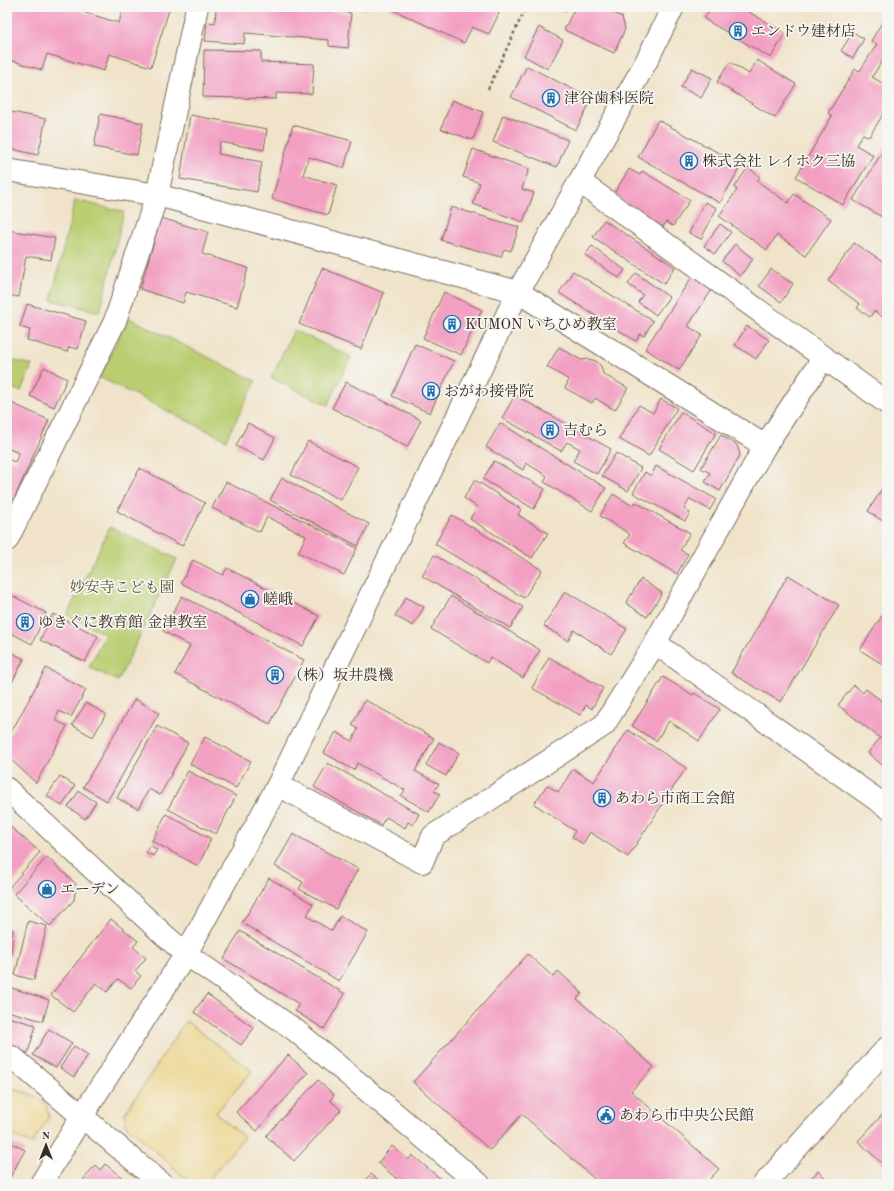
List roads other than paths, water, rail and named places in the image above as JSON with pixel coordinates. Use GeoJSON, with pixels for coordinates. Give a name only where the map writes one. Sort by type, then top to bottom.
{"type":"FeatureCollection","features":[{"type":"Feature","properties":{"kind":"street"},"geometry":{"type":"LineString","coordinates":[[7,540],[116,321],[157,195],[198,7]]}},
{"type":"Feature","properties":{"kind":"street"},"geometry":{"type":"LineString","coordinates":[[41,1184],[82,1116],[186,954],[278,785],[518,292],[647,60],[664,10]]}},
{"type":"Feature","properties":{"kind":"street"},"geometry":{"type":"LineString","coordinates":[[7,170],[157,195],[518,292],[765,446]]}},
{"type":"Feature","properties":{"kind":"street"},"geometry":{"type":"LineString","coordinates":[[580,182],[887,403]]}},
{"type":"Feature","properties":{"kind":"street"},"geometry":{"type":"LineString","coordinates":[[278,785],[422,862],[433,836],[604,725],[655,643],[765,446],[824,357]]}},
{"type":"Feature","properties":{"kind":"street"},"geometry":{"type":"LineString","coordinates":[[655,643],[887,807]]}},
{"type":"Feature","properties":{"kind":"street"},"geometry":{"type":"LineString","coordinates":[[7,789],[157,929],[186,954],[295,1030],[479,1184]]}},
{"type":"Feature","properties":{"kind":"street"},"geometry":{"type":"LineString","coordinates":[[764,1184],[887,1048]]}},
{"type":"Feature","properties":{"kind":"street"},"geometry":{"type":"LineString","coordinates":[[7,1057],[12,1057],[162,1184]]}},
{"type":"Feature","properties":{"kind":"place","name":"エンドウ建材店"},"geometry":{"type":"Point","coordinates":[738,31]}},
{"type":"Feature","properties":{"kind":"place","name":"津谷歯科医院"},"geometry":{"type":"Point","coordinates":[551,98]}},
{"type":"Feature","properties":{"kind":"place","name":"株式会社 レイホク三協"},"geometry":{"type":"Point","coordinates":[689,161]}},
{"type":"Feature","properties":{"kind":"place","name":"KUMON いちひめ教室"},"geometry":{"type":"Point","coordinates":[452,324]}},
{"type":"Feature","properties":{"kind":"place","name":"おがわ接骨院"},"geometry":{"type":"Point","coordinates":[431,391]}},
{"type":"Feature","properties":{"kind":"place","name":"吉むら"},"geometry":{"type":"Point","coordinates":[550,430]}},
{"type":"Feature","properties":{"kind":"place","name":"嵯峨"},"geometry":{"type":"Point","coordinates":[250,599]}},
{"type":"Feature","properties":{"kind":"place","name":"ゆきぐに教育館 金津教室"},"geometry":{"type":"Point","coordinates":[25,622]}},
{"type":"Feature","properties":{"kind":"place","name":"（株）坂井農機"},"geometry":{"type":"Point","coordinates":[275,675]}},
{"type":"Feature","properties":{"kind":"place","name":"あわら市商工会館"},"geometry":{"type":"Point","coordinates":[602,798]}},
{"type":"Feature","properties":{"kind":"place","name":"エーデン"},"geometry":{"type":"Point","coordinates":[47,889]}},
{"type":"Feature","properties":{"kind":"place","name":"あわら市中央公民館"},"geometry":{"type":"Point","coordinates":[606,1115]}},
{"type":"Feature","properties":{"kind":"park label","name":"妙安寺こども園"},"geometry":{"type":"Point","coordinates":[122,587]}}]}
